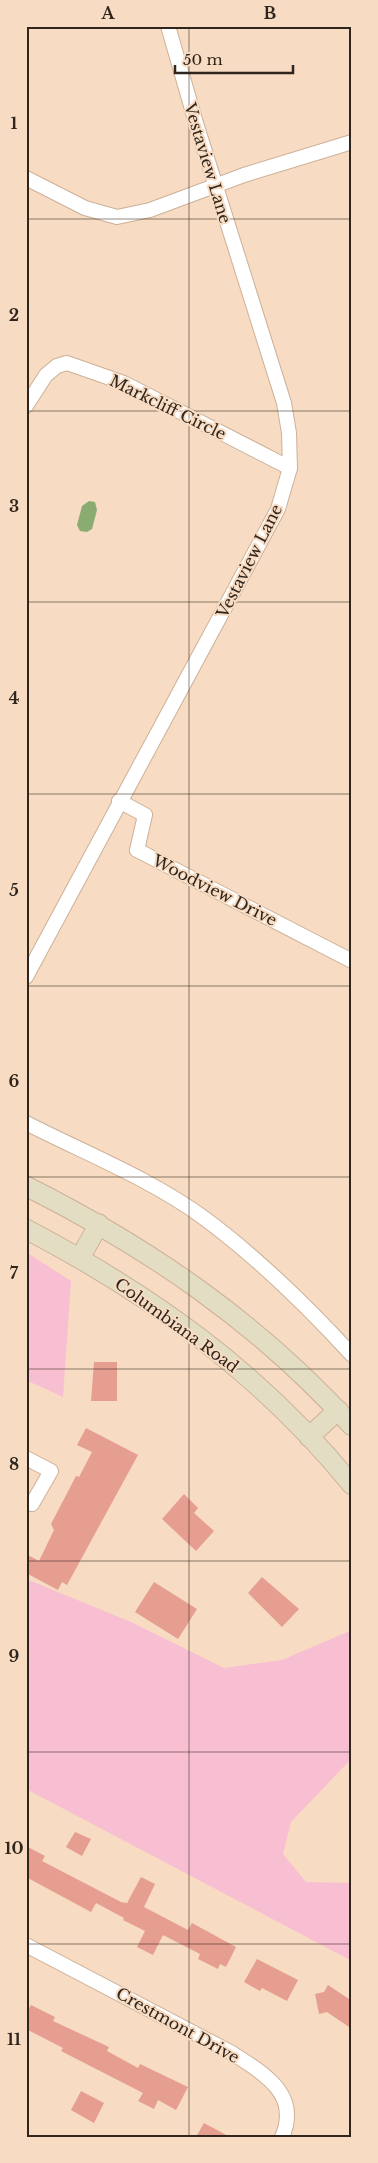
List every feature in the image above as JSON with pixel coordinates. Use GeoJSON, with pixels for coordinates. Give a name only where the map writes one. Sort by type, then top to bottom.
{"type":"FeatureCollection","features":[{"type":"Feature","properties":{"kind":"main road"},"geometry":{"type":"LineString","coordinates":[[26,1186],[100,1224],[203,1292],[291,1365],[352,1426]]}},
{"type":"Feature","properties":{"kind":"main road"},"geometry":{"type":"LineString","coordinates":[[80,1258],[100,1224]]}},
{"type":"Feature","properties":{"kind":"main road","name":"Columbiana Road"},"geometry":{"type":"LineString","coordinates":[[26,1229],[80,1258],[159,1308],[222,1353],[309,1437],[352,1486]]}},
{"type":"Feature","properties":{"kind":"main road"},"geometry":{"type":"LineString","coordinates":[[309,1437],[338,1410]]}},
{"type":"Feature","properties":{"kind":"street","name":"Vestaview Lane"},"geometry":{"type":"LineString","coordinates":[[26,978],[278,509],[290,468],[290,433],[284,403],[168,26]]}},
{"type":"Feature","properties":{"kind":"street"},"geometry":{"type":"LineString","coordinates":[[26,178],[85,208],[117,217],[150,210],[216,186],[352,142]]}},
{"type":"Feature","properties":{"kind":"street","name":"Markcliff Circle"},"geometry":{"type":"LineString","coordinates":[[26,406],[30,392],[46,375],[57,366],[67,363],[124,383],[290,468]]}},
{"type":"Feature","properties":{"kind":"street","name":"Woodview Drive"},"geometry":{"type":"LineString","coordinates":[[120,801],[145,815],[137,850],[352,961]]}},
{"type":"Feature","properties":{"kind":"street"},"geometry":{"type":"LineString","coordinates":[[26,1123],[146,1183],[203,1217],[304,1303],[352,1355]]}},
{"type":"Feature","properties":{"kind":"street"},"geometry":{"type":"LineString","coordinates":[[26,1458],[51,1471],[32,1504],[26,1501]]}},
{"type":"Feature","properties":{"kind":"street","name":"Crestmont Drive"},"geometry":{"type":"LineString","coordinates":[[26,1945],[232,2053],[259,2071],[278,2089],[287,2102],[288,2121],[282,2137]]}},
{"type":"Feature","properties":{"kind":"shaded area"},"geometry":{"type":"Polygon","coordinates":[[[89,501],[95,502],[97,510],[92,529],[87,532],[80,531],[77,525],[82,506],[89,501]]]}},
{"type":"Feature","properties":{"kind":"shaded area"},"geometry":{"type":"Polygon","coordinates":[[[26,1252],[71,1281],[63,1397],[26,1380],[26,1252]]]}},
{"type":"Feature","properties":{"kind":"shaded area"},"geometry":{"type":"Polygon","coordinates":[[[26,1579],[131,1622],[224,1668],[282,1660],[352,1630],[352,1758],[291,1822],[283,1854],[306,1882],[352,1883],[352,1961],[26,1789],[26,1579]]]}},
{"type":"Feature","properties":{"kind":"building"},"geometry":{"type":"Polygon","coordinates":[[[94,1362],[117,1362],[117,1401],[91,1401],[94,1362]]]}},
{"type":"Feature","properties":{"kind":"building"},"geometry":{"type":"Polygon","coordinates":[[[86,1428],[138,1455],[67,1585],[62,1582],[58,1590],[26,1573],[26,1554],[39,1561],[54,1530],[51,1524],[76,1476],[79,1477],[92,1452],[77,1445],[86,1428]]]}},
{"type":"Feature","properties":{"kind":"building"},"geometry":{"type":"Polygon","coordinates":[[[184,1494],[198,1508],[194,1513],[214,1531],[196,1551],[162,1519],[184,1494]]]}},
{"type":"Feature","properties":{"kind":"building"},"geometry":{"type":"Polygon","coordinates":[[[262,1577],[299,1609],[282,1627],[248,1593],[262,1577]]]}},
{"type":"Feature","properties":{"kind":"building"},"geometry":{"type":"Polygon","coordinates":[[[154,1582],[197,1609],[178,1639],[135,1612],[154,1582]]]}},
{"type":"Feature","properties":{"kind":"building"},"geometry":{"type":"Polygon","coordinates":[[[75,1832],[91,1839],[82,1856],[66,1847],[75,1832]]]}},
{"type":"Feature","properties":{"kind":"building"},"geometry":{"type":"Polygon","coordinates":[[[26,1846],[45,1856],[42,1861],[121,1902],[127,1903],[141,1877],[155,1884],[144,1907],[188,1930],[192,1923],[236,1947],[226,1967],[220,1964],[218,1969],[198,1959],[200,1954],[163,1935],[153,1955],[137,1947],[145,1931],[96,1903],[91,1912],[26,1877],[26,1846]]]}},
{"type":"Feature","properties":{"kind":"building"},"geometry":{"type":"Polygon","coordinates":[[[257,1959],[298,1980],[287,2001],[262,1988],[260,1991],[244,1982],[257,1959]]]}},
{"type":"Feature","properties":{"kind":"building"},"geometry":{"type":"Polygon","coordinates":[[[328,1985],[352,2001],[352,2029],[327,2012],[319,2014],[315,1994],[324,1992],[328,1985]]]}},
{"type":"Feature","properties":{"kind":"building"},"geometry":{"type":"Polygon","coordinates":[[[31,2005],[55,2017],[53,2021],[109,2047],[107,2051],[138,2068],[140,2064],[188,2087],[176,2110],[158,2100],[154,2109],[138,2101],[143,2093],[61,2051],[63,2048],[26,2029],[26,2014],[31,2005]]]}},
{"type":"Feature","properties":{"kind":"building"},"geometry":{"type":"Polygon","coordinates":[[[81,2091],[104,2103],[94,2123],[71,2110],[81,2091]]]}},
{"type":"Feature","properties":{"kind":"building"},"geometry":{"type":"Polygon","coordinates":[[[204,2123],[230,2137],[196,2137],[204,2123]]]}}]}
